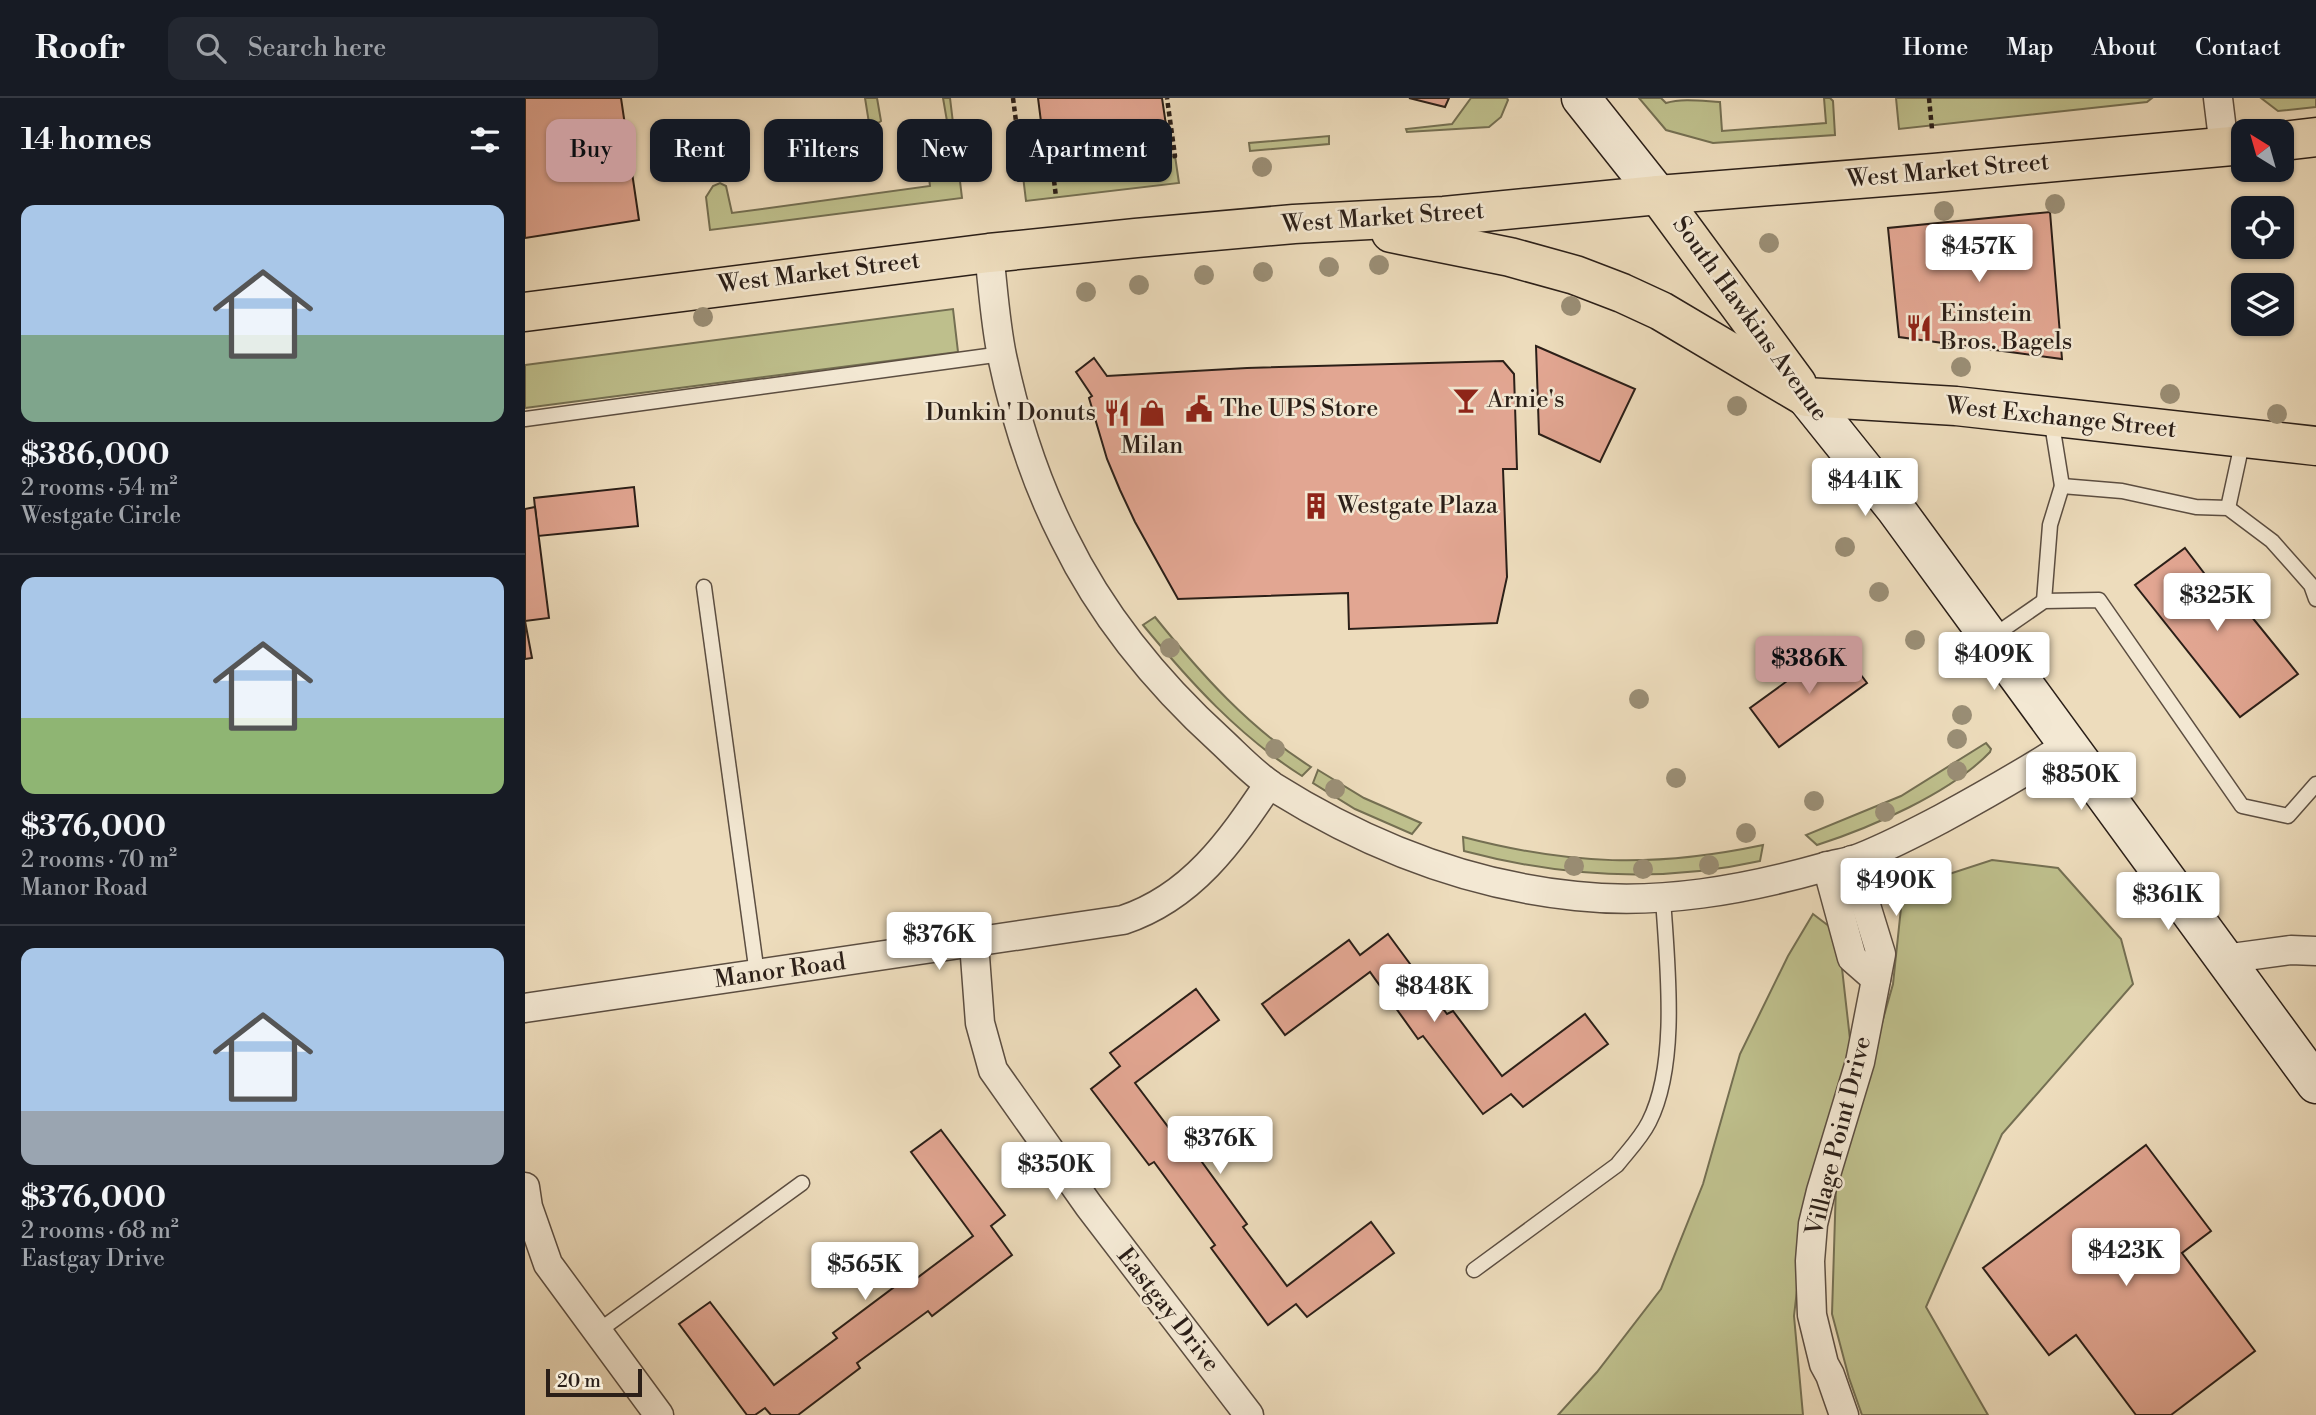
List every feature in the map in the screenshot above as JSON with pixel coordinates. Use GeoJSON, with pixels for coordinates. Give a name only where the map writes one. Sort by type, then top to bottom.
{"type":"FeatureCollection","features":[{"type":"Feature","properties":{"kind":"main road"},"geometry":{"type":"LineString","coordinates":[[1581,98],[1658,195]]}},
{"type":"Feature","properties":{"kind":"main road"},"geometry":{"type":"LineString","coordinates":[[2294,140],[2316,137]]}},
{"type":"Feature","properties":{"kind":"main road","name":"West Market Street"},"geometry":{"type":"LineString","coordinates":[[525,312],[989,253],[1294,224],[1444,216],[2231,146]]}},
{"type":"Feature","properties":{"kind":"main road","name":"South Hawkins Avenue"},"geometry":{"type":"LineString","coordinates":[[1658,195],[1806,397],[1895,508],[2316,1084]]}},
{"type":"Feature","properties":{"kind":"main road"},"geometry":{"type":"LineString","coordinates":[[1337,222],[1510,257],[1598,284],[1661,311],[1806,397]]}},
{"type":"Feature","properties":{"kind":"main road","name":"West Exchange Street"},"geometry":{"type":"LineString","coordinates":[[1806,397],[1956,406],[2316,446]]}},
{"type":"Feature","properties":{"kind":"street"},"geometry":{"type":"LineString","coordinates":[[2218,98],[2231,137]]}},
{"type":"Feature","properties":{"kind":"street"},"geometry":{"type":"LineString","coordinates":[[989,253],[1002,354],[1019,421],[1045,498],[1064,540],[1094,591],[1154,675],[1200,723],[1269,784],[1364,837],[1426,863],[1470,877],[1578,897],[1663,898],[1724,891],[1799,875],[1898,841],[2010,782],[2069,744]]}},
{"type":"Feature","properties":{"kind":"street","name":"Manor Road"},"geometry":{"type":"LineString","coordinates":[[525,1008],[1123,920],[1148,911],[1198,876],[1231,840],[1269,784]]}},
{"type":"Feature","properties":{"kind":"street","name":"Village Point Drive"},"geometry":{"type":"LineString","coordinates":[[1840,863],[1852,958],[1876,979],[1860,1062],[1813,1224],[1810,1261],[1812,1315],[1824,1364],[1844,1415]]}},
{"type":"Feature","properties":{"kind":"street","name":"Eastgay Drive"},"geometry":{"type":"LineString","coordinates":[[974,943],[980,1023],[993,1070],[1089,1206],[1249,1415]]}},
{"type":"Feature","properties":{"kind":"street"},"geometry":{"type":"LineString","coordinates":[[2224,959],[2291,950],[2316,951]]}},
{"type":"Feature","properties":{"kind":"street"},"geometry":{"type":"LineString","coordinates":[[527,1205],[548,1264],[659,1415]]}},
{"type":"Feature","properties":{"kind":"lane"},"geometry":{"type":"LineString","coordinates":[[525,419],[1002,354]]}},
{"type":"Feature","properties":{"kind":"lane"},"geometry":{"type":"LineString","coordinates":[[2044,601],[2050,525],[2061,486],[2051,417]]}},
{"type":"Feature","properties":{"kind":"lane"},"geometry":{"type":"LineString","coordinates":[[2228,508],[2243,438]]}},
{"type":"Feature","properties":{"kind":"lane"},"geometry":{"type":"LineString","coordinates":[[2061,486],[2122,491],[2196,507],[2228,508],[2273,541],[2311,585],[2316,599]]}},
{"type":"Feature","properties":{"kind":"lane"},"geometry":{"type":"LineString","coordinates":[[704,587],[757,974]]}},
{"type":"Feature","properties":{"kind":"lane"},"geometry":{"type":"LineString","coordinates":[[1991,638],[2044,601],[2099,600],[2242,806],[2288,816],[2316,785]]}},
{"type":"Feature","properties":{"kind":"lane"},"geometry":{"type":"LineString","coordinates":[[1474,1270],[1617,1165],[1635,1144],[1649,1121],[1664,1068],[1668,1023],[1663,898]]}},
{"type":"Feature","properties":{"kind":"lane"},"geometry":{"type":"LineString","coordinates":[[597,1332],[802,1183]]}},
{"type":"Feature","properties":{"kind":"path"},"geometry":{"type":"LineString","coordinates":[[1013,98],[1016,119]]}},
{"type":"Feature","properties":{"kind":"path"},"geometry":{"type":"LineString","coordinates":[[1167,98],[1170,119]]}},
{"type":"Feature","properties":{"kind":"path"},"geometry":{"type":"LineString","coordinates":[[1929,98],[1932,129]]}},
{"type":"Feature","properties":{"kind":"path"},"geometry":{"type":"LineString","coordinates":[[1172,134],[1175,156],[1172,156]]}},
{"type":"Feature","properties":{"kind":"path"},"geometry":{"type":"LineString","coordinates":[[1054,182],[1056,197]]}},
{"type":"Feature","properties":{"kind":"green space"},"geometry":{"type":"Polygon","coordinates":[[[865,98],[877,98],[881,119],[868,119],[865,98]]]}},
{"type":"Feature","properties":{"kind":"green space"},"geometry":{"type":"Polygon","coordinates":[[[943,98],[950,98],[953,119],[947,119],[943,98]]]}},
{"type":"Feature","properties":{"kind":"green space"},"geometry":{"type":"Polygon","coordinates":[[[1471,98],[1508,100],[1501,117],[1489,127],[1407,132],[1406,129],[1452,124],[1471,98]]]}},
{"type":"Feature","properties":{"kind":"green space"},"geometry":{"type":"Polygon","coordinates":[[[1639,98],[1661,98],[1666,103],[1685,100],[1720,102],[1722,131],[1826,123],[1824,98],[1830,98],[1833,101],[1835,135],[1713,143],[1666,130],[1639,98]]]}},
{"type":"Feature","properties":{"kind":"green space"},"geometry":{"type":"Polygon","coordinates":[[[1896,98],[2152,98],[2147,102],[1899,129],[1896,98]]]}},
{"type":"Feature","properties":{"kind":"green space"},"geometry":{"type":"Polygon","coordinates":[[[2261,98],[2316,98],[2316,107],[2278,111],[2261,98]]]}},
{"type":"Feature","properties":{"kind":"green space"},"geometry":{"type":"Polygon","coordinates":[[[1329,136],[1329,144],[1250,151],[1249,143],[1329,136]]]}},
{"type":"Feature","properties":{"kind":"green space"},"geometry":{"type":"Polygon","coordinates":[[[1172,156],[1175,156],[1179,183],[1026,201],[1024,182],[1172,182],[1172,156]]]}},
{"type":"Feature","properties":{"kind":"green space"},"geometry":{"type":"Polygon","coordinates":[[[930,182],[960,182],[962,198],[710,230],[706,197],[713,186],[720,183],[726,186],[732,213],[930,186],[930,182]]]}},
{"type":"Feature","properties":{"kind":"green space"},"geometry":{"type":"Polygon","coordinates":[[[953,309],[958,352],[525,408],[525,365],[953,309]]]}},
{"type":"Feature","properties":{"kind":"green space"},"geometry":{"type":"Polygon","coordinates":[[[1155,617],[1227,699],[1288,752],[1311,767],[1302,776],[1257,744],[1197,687],[1143,625],[1155,617]]]}},
{"type":"Feature","properties":{"kind":"green space"},"geometry":{"type":"Polygon","coordinates":[[[1986,743],[1991,749],[1990,752],[1974,767],[1909,808],[1817,845],[1806,835],[1901,796],[1986,743]]]}},
{"type":"Feature","properties":{"kind":"green space"},"geometry":{"type":"Polygon","coordinates":[[[1318,770],[1364,798],[1421,823],[1412,834],[1355,809],[1313,783],[1318,770]]]}},
{"type":"Feature","properties":{"kind":"green space"},"geometry":{"type":"Polygon","coordinates":[[[1463,837],[1540,853],[1612,860],[1685,857],[1763,845],[1760,861],[1686,872],[1612,874],[1538,867],[1464,851],[1463,837]]]}},
{"type":"Feature","properties":{"kind":"green space"},"geometry":{"type":"Polygon","coordinates":[[[1992,860],[2058,868],[2121,939],[2133,984],[2002,1134],[1926,1307],[1988,1415],[1862,1415],[1832,1314],[1836,1185],[1893,984],[1903,889],[1992,860]]]}},
{"type":"Feature","properties":{"kind":"green space"},"geometry":{"type":"Polygon","coordinates":[[[1813,914],[1838,933],[1851,1048],[1809,1187],[1794,1316],[1803,1415],[1558,1415],[1597,1372],[1661,1289],[1703,1184],[1740,1054],[1788,956],[1813,914]]]}},
{"type":"Feature","properties":{"kind":"building"},"geometry":{"type":"Polygon","coordinates":[[[525,98],[621,98],[624,119],[546,119],[546,182],[633,182],[639,220],[525,238],[525,98]]]}},
{"type":"Feature","properties":{"kind":"building"},"geometry":{"type":"Polygon","coordinates":[[[1038,98],[1162,98],[1165,119],[1041,119],[1038,98]]]}},
{"type":"Feature","properties":{"kind":"building"},"geometry":{"type":"Polygon","coordinates":[[[1409,98],[1449,98],[1445,107],[1409,98]]]}},
{"type":"Feature","properties":{"kind":"building"},"geometry":{"type":"Polygon","coordinates":[[[2050,212],[2062,359],[1899,337],[1888,228],[2050,212]]]}},
{"type":"Feature","properties":{"kind":"building"},"geometry":{"type":"Polygon","coordinates":[[[1536,346],[1635,389],[1600,462],[1539,434],[1536,346]]]}},
{"type":"Feature","properties":{"kind":"building","name":"Westgate Plaza"},"geometry":{"type":"Polygon","coordinates":[[[1094,358],[1107,376],[1247,368],[1503,361],[1514,374],[1517,469],[1503,469],[1507,577],[1497,623],[1349,629],[1348,593],[1178,599],[1120,490],[1107,459],[1089,398],[1092,396],[1076,372],[1094,358]]]}},
{"type":"Feature","properties":{"kind":"building"},"geometry":{"type":"Polygon","coordinates":[[[634,487],[638,526],[538,536],[534,498],[634,487]]]}},
{"type":"Feature","properties":{"kind":"building"},"geometry":{"type":"Polygon","coordinates":[[[535,507],[549,618],[525,621],[525,509],[535,507]]]}},
{"type":"Feature","properties":{"kind":"building"},"geometry":{"type":"Polygon","coordinates":[[[2185,548],[2220,594],[2230,590],[2298,674],[2240,717],[2135,585],[2185,548]]]}},
{"type":"Feature","properties":{"kind":"building"},"geometry":{"type":"Polygon","coordinates":[[[525,621],[532,658],[525,659],[525,621]]]}},
{"type":"Feature","properties":{"kind":"building"},"geometry":{"type":"Polygon","coordinates":[[[1838,644],[1867,683],[1779,747],[1750,708],[1838,644]]]}},
{"type":"Feature","properties":{"kind":"building"},"geometry":{"type":"Polygon","coordinates":[[[1388,934],[1447,1014],[1453,1011],[1502,1076],[1585,1014],[1608,1044],[1523,1107],[1511,1094],[1483,1114],[1423,1036],[1418,1039],[1370,972],[1285,1035],[1262,1004],[1349,940],[1360,955],[1388,934]]]}},
{"type":"Feature","properties":{"kind":"building"},"geometry":{"type":"Polygon","coordinates":[[[1196,989],[1219,1020],[1135,1083],[1178,1140],[1183,1136],[1247,1224],[1243,1227],[1287,1286],[1371,1222],[1394,1253],[1307,1317],[1296,1304],[1268,1325],[1211,1248],[1215,1245],[1154,1162],[1149,1165],[1091,1089],[1120,1066],[1110,1053],[1196,989]]]}},
{"type":"Feature","properties":{"kind":"building"},"geometry":{"type":"Polygon","coordinates":[[[941,1130],[1005,1215],[991,1226],[1012,1255],[932,1316],[928,1311],[857,1363],[860,1368],[798,1415],[771,1415],[765,1408],[755,1415],[747,1415],[679,1324],[710,1302],[774,1385],[837,1338],[833,1333],[905,1279],[909,1284],[973,1236],[911,1152],[941,1130]]]}},
{"type":"Feature","properties":{"kind":"building"},"geometry":{"type":"Polygon","coordinates":[[[2146,1145],[2211,1231],[2182,1253],[2255,1351],[2171,1415],[2136,1415],[2076,1335],[2049,1355],[1983,1268],[2146,1145]]]}},
{"type":"Feature","properties":{"kind":"place","name":"Einstein Bros. Bagels"},"geometry":{"type":"Point","coordinates":[1919,328]}},
{"type":"Feature","properties":{"kind":"place","name":"Arnie's"},"geometry":{"type":"Point","coordinates":[1466,400]}},
{"type":"Feature","properties":{"kind":"place","name":"The UPS Store"},"geometry":{"type":"Point","coordinates":[1199,409]}},
{"type":"Feature","properties":{"kind":"place","name":"Dunkin' Donuts"},"geometry":{"type":"Point","coordinates":[1117,413]}},
{"type":"Feature","properties":{"kind":"place","name":"Milan"},"geometry":{"type":"Point","coordinates":[1152,413]}},
{"type":"Feature","properties":{"kind":"place","name":"Westgate Plaza"},"geometry":{"type":"Point","coordinates":[1316,506]}}]}
